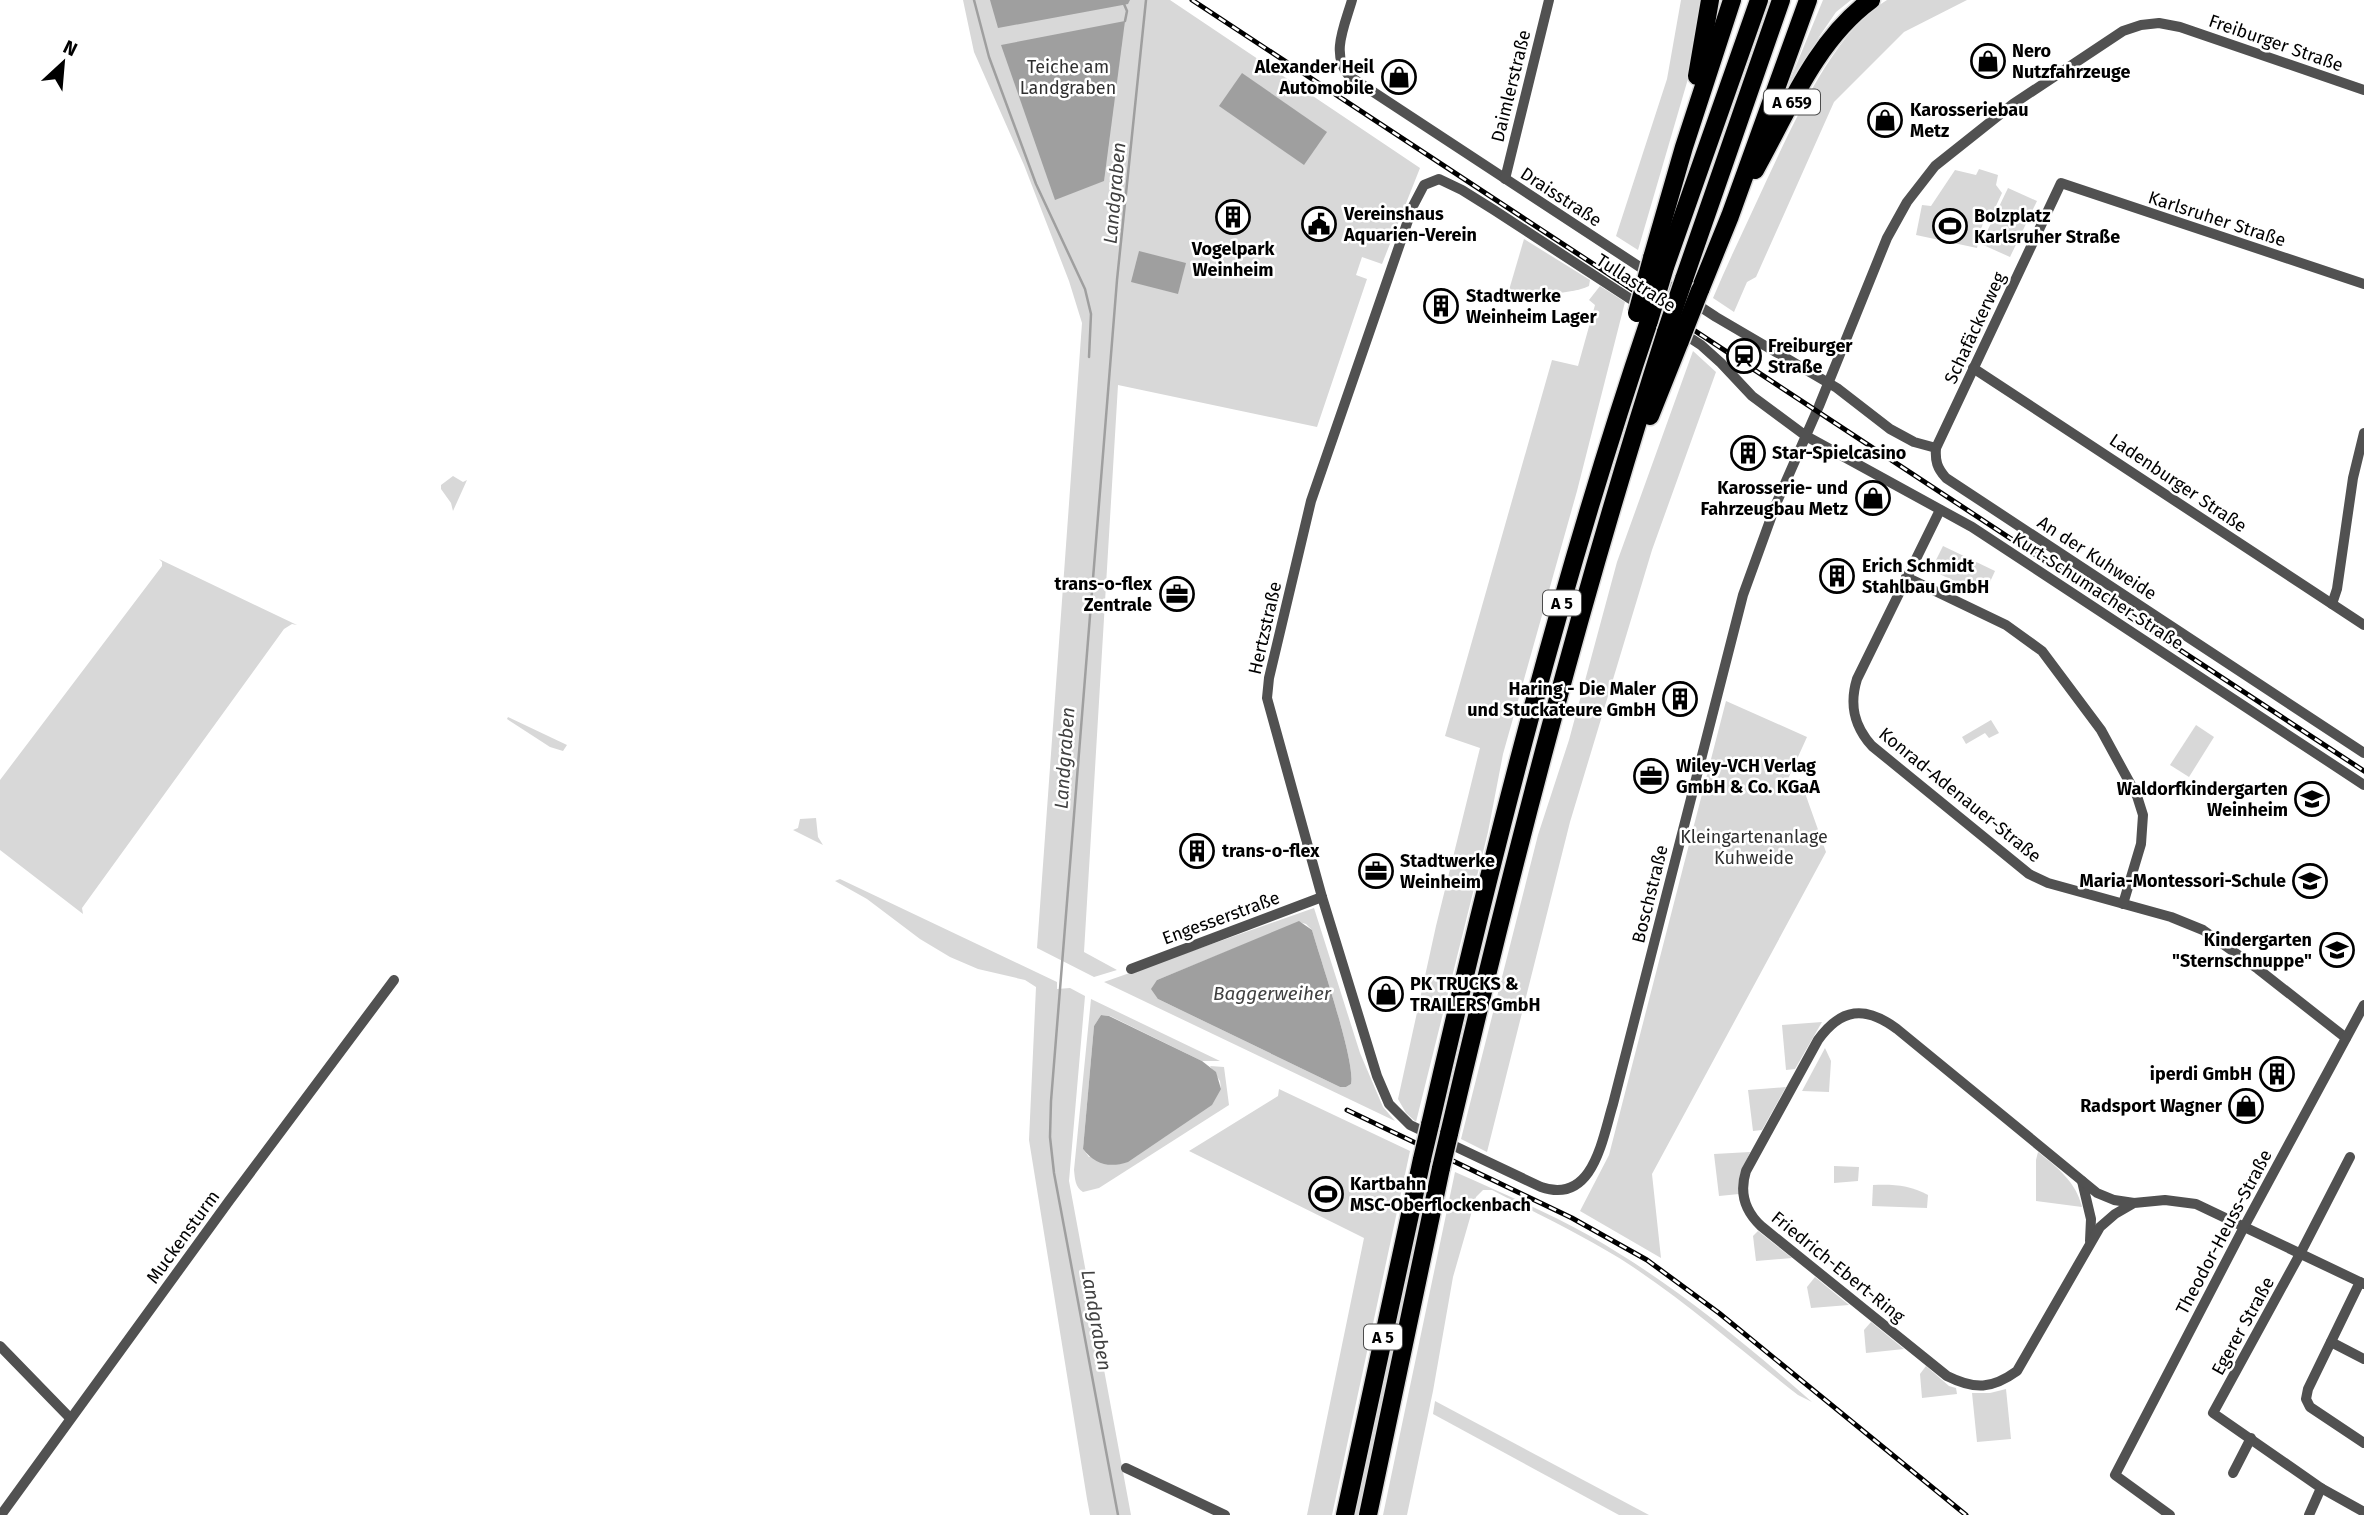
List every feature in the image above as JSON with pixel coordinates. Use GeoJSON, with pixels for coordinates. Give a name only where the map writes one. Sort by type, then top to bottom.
{"type":"FeatureCollection","features":[{"type":"Feature","properties":{"kind":"highway","name":"A 5"},"geometry":{"type":"LineString","coordinates":[[1345,1515],[1422,1159],[1512,783],[1659,262],[1684,146],[1710,0]]}},
{"type":"Feature","properties":{"kind":"highway","name":"A 5"},"geometry":{"type":"LineString","coordinates":[[1684,146],[1732,0]]}},
{"type":"Feature","properties":{"kind":"highway","name":"A 5"},"geometry":{"type":"LineString","coordinates":[[1659,262],[1759,0]]}},
{"type":"Feature","properties":{"kind":"highway"},"geometry":{"type":"LineString","coordinates":[[1673,337],[1684,279],[1780,0]]}},
{"type":"Feature","properties":{"kind":"highway"},"geometry":{"type":"LineString","coordinates":[[1673,337],[1700,290],[1730,216],[1808,0]]}},
{"type":"Feature","properties":{"kind":"highway","name":"A 659"},"geometry":{"type":"LineString","coordinates":[[1730,216],[1820,54],[1840,28],[1871,0]]}},
{"type":"Feature","properties":{"kind":"highway","name":"A 5"},"geometry":{"type":"LineString","coordinates":[[1368,1515],[1441,1168],[1534,788],[1617,490],[1661,391],[1673,337]]}},
{"type":"Feature","properties":{"kind":"street","name":"Draisstraße"},"geometry":{"type":"LineString","coordinates":[[1352,0],[1339,47],[1342,68],[1349,76],[1716,317],[1828,382]]}},
{"type":"Feature","properties":{"kind":"street","name":"Daimlerstraße"},"geometry":{"type":"LineString","coordinates":[[1505,179],[1549,0]]}},
{"type":"Feature","properties":{"kind":"street","name":"Freiburger Straße"},"geometry":{"type":"LineString","coordinates":[[1806,436],[1887,239],[1907,202],[1935,166],[2013,104],[2123,31],[2159,23],[2180,27],[2364,90]]}},
{"type":"Feature","properties":{"kind":"street","name":"Tullastraße"},"geometry":{"type":"LineString","coordinates":[[1433,180],[1446,181],[1462,190],[1701,345],[1752,396],[1806,436]]}},
{"type":"Feature","properties":{"kind":"street","name":"Hertzstraße"},"geometry":{"type":"LineString","coordinates":[[1410,1125],[1389,1104],[1377,1076],[1269,710],[1269,678],[1314,489],[1413,206],[1424,185],[1433,180]]}},
{"type":"Feature","properties":{"kind":"street","name":"Karlsruher Straße"},"geometry":{"type":"LineString","coordinates":[[2061,183],[2364,284]]}},
{"type":"Feature","properties":{"kind":"street","name":"Schafäckerweg"},"geometry":{"type":"LineString","coordinates":[[1936,448],[2061,183]]}},
{"type":"Feature","properties":{"kind":"street","name":"Ladenburger Straße"},"geometry":{"type":"LineString","coordinates":[[1973,369],[2364,625]]}},
{"type":"Feature","properties":{"kind":"street"},"geometry":{"type":"LineString","coordinates":[[1828,382],[1896,433],[1914,442],[1936,448]]}},
{"type":"Feature","properties":{"kind":"street"},"geometry":{"type":"LineString","coordinates":[[2332,604],[2337,589],[2353,478],[2364,433]]}},
{"type":"Feature","properties":{"kind":"street","name":"Kurt-Schumacher-Straße"},"geometry":{"type":"LineString","coordinates":[[1806,436],[1972,527],[2364,785]]}},
{"type":"Feature","properties":{"kind":"street","name":"Boschstraße"},"geometry":{"type":"LineString","coordinates":[[1410,1125],[1548,1189],[1565,1189],[1578,1184],[1594,1164],[1613,1104],[1743,595],[1776,504],[1806,436]]}},
{"type":"Feature","properties":{"kind":"street","name":"An der Kuhweide"},"geometry":{"type":"LineString","coordinates":[[1936,448],[1938,470],[1945,478],[2364,753]]}},
{"type":"Feature","properties":{"kind":"street","name":"Konrad-Adenauer-Straße"},"geometry":{"type":"LineString","coordinates":[[1940,510],[1857,679],[1853,692],[1853,715],[1864,736],[1872,746],[2029,874],[2048,883],[2189,923],[2217,938],[2346,1038]]}},
{"type":"Feature","properties":{"kind":"street"},"geometry":{"type":"LineString","coordinates":[[1906,577],[2006,625],[2042,652],[2101,730],[2137,796],[2143,815],[2141,844],[2123,904]]}},
{"type":"Feature","properties":{"kind":"street","name":"Engesserstraße"},"geometry":{"type":"LineString","coordinates":[[1131,969],[1322,897]]}},
{"type":"Feature","properties":{"kind":"street","name":"Muckensturm"},"geometry":{"type":"LineString","coordinates":[[1,1515],[394,980]]}},
{"type":"Feature","properties":{"kind":"street","name":"Theodor-Heuss-Straße"},"geometry":{"type":"LineString","coordinates":[[2157,1511],[2115,1475],[2244,1227],[2364,1005]]}},
{"type":"Feature","properties":{"kind":"street","name":"Friedrich-Ebert-Ring"},"geometry":{"type":"LineString","coordinates":[[2134,1203],[2115,1213],[2100,1227],[2017,1371],[1997,1383],[1983,1386],[1964,1384],[1947,1376],[1761,1226],[1749,1213],[1743,1184],[1746,1171],[1818,1040],[1829,1025],[1855,1012],[1888,1022],[2082,1181],[2105,1196],[2134,1203],[2165,1200],[2196,1204],[2362,1283]]}},
{"type":"Feature","properties":{"kind":"street","name":"Egerer Straße"},"geometry":{"type":"LineString","coordinates":[[2251,1438],[2213,1413],[2350,1157]]}},
{"type":"Feature","properties":{"kind":"street"},"geometry":{"type":"LineString","coordinates":[[2082,1181],[2091,1219],[2090,1242]]}},
{"type":"Feature","properties":{"kind":"street"},"geometry":{"type":"LineString","coordinates":[[2362,1283],[2308,1389],[2306,1399],[2311,1407],[2364,1443]]}},
{"type":"Feature","properties":{"kind":"street"},"geometry":{"type":"LineString","coordinates":[[2331,1342],[2364,1359]]}},
{"type":"Feature","properties":{"kind":"street"},"geometry":{"type":"LineString","coordinates":[[0,1346],[70,1418]]}},
{"type":"Feature","properties":{"kind":"street"},"geometry":{"type":"LineString","coordinates":[[2233,1473],[2251,1438],[2321,1488],[2364,1512]]}},
{"type":"Feature","properties":{"kind":"street"},"geometry":{"type":"LineString","coordinates":[[1126,1468],[1226,1515]]}},
{"type":"Feature","properties":{"kind":"street"},"geometry":{"type":"LineString","coordinates":[[2309,1515],[2321,1488]]}},
{"type":"Feature","properties":{"kind":"street"},"geometry":{"type":"LineString","coordinates":[[2157,1511],[2170,1515]]}},
{"type":"Feature","properties":{"kind":"green space","name":"Teiche am Landgraben"},"geometry":{"type":"Polygon","coordinates":[[[963,0],[1170,0],[1420,168],[1382,264],[1362,257],[1356,275],[1367,279],[1317,427],[1118,385],[1084,952],[1117,970],[1094,977],[1037,948],[1082,323],[1069,281],[1024,165],[974,52],[963,0]]]}},
{"type":"Feature","properties":{"kind":"green space"},"geometry":{"type":"Polygon","coordinates":[[[1681,0],[1701,0],[1692,65],[1638,250],[1616,236],[1667,79],[1681,0]]]}},
{"type":"Feature","properties":{"kind":"green space"},"geometry":{"type":"Polygon","coordinates":[[[1823,0],[1851,0],[1836,12],[1819,37],[1767,136],[1823,0]]]}},
{"type":"Feature","properties":{"kind":"green space"},"geometry":{"type":"Polygon","coordinates":[[[1887,0],[1967,0],[1904,32],[1834,102],[1756,277],[1747,282],[1734,312],[1713,298],[1800,111],[1831,58],[1849,34],[1867,15],[1887,0]]]}},
{"type":"Feature","properties":{"kind":"green space"},"geometry":{"type":"Polygon","coordinates":[[[1979,169],[1998,175],[1996,185],[2002,193],[1990,219],[1984,218],[1977,248],[1916,235],[1922,205],[1931,206],[1955,170],[1976,175],[1979,169]]]}},
{"type":"Feature","properties":{"kind":"green space"},"geometry":{"type":"Polygon","coordinates":[[[2008,188],[2037,201],[2010,257],[1981,244],[2008,188]]]}},
{"type":"Feature","properties":{"kind":"green space"},"geometry":{"type":"Polygon","coordinates":[[[1524,239],[1590,280],[1589,286],[1550,293],[1509,290],[1524,239]]]}},
{"type":"Feature","properties":{"kind":"green space"},"geometry":{"type":"Polygon","coordinates":[[[1600,286],[1625,302],[1577,491],[1503,754],[1488,832],[1416,1122],[1406,1113],[1398,1099],[1436,926],[1480,748],[1445,736],[1552,360],[1578,366],[1595,305],[1589,300],[1600,286]]]}},
{"type":"Feature","properties":{"kind":"green space"},"geometry":{"type":"Polygon","coordinates":[[[1693,351],[1716,372],[1652,550],[1570,822],[1487,1152],[1461,1139],[1538,835],[1569,740],[1617,562],[1693,351]]]}},
{"type":"Feature","properties":{"kind":"green space"},"geometry":{"type":"Polygon","coordinates":[[[453,476],[463,482],[467,480],[453,511],[441,485],[453,476]]]}},
{"type":"Feature","properties":{"kind":"green space"},"geometry":{"type":"Polygon","coordinates":[[[1943,546],[1995,571],[1984,595],[1931,570],[1943,546]]]}},
{"type":"Feature","properties":{"kind":"green space"},"geometry":{"type":"Polygon","coordinates":[[[159,559],[297,625],[292,624],[284,629],[82,908],[83,914],[0,850],[0,780],[162,566],[159,559]]]}},
{"type":"Feature","properties":{"kind":"green space","name":"Kleingartenanlage Kuhweide"},"geometry":{"type":"Polygon","coordinates":[[[1726,701],[1807,737],[1788,779],[1800,779],[1826,852],[1652,1174],[1661,1258],[1580,1211],[1609,1155],[1726,701]]]}},
{"type":"Feature","properties":{"kind":"green space"},"geometry":{"type":"Polygon","coordinates":[[[508,717],[567,745],[563,751],[550,747],[507,719],[508,717]]]}},
{"type":"Feature","properties":{"kind":"green space"},"geometry":{"type":"Polygon","coordinates":[[[1991,720],[1999,733],[1989,738],[1985,733],[1966,744],[1962,737],[1991,720]]]}},
{"type":"Feature","properties":{"kind":"green space"},"geometry":{"type":"Polygon","coordinates":[[[2196,725],[2214,737],[2189,777],[2170,765],[2196,725]]]}},
{"type":"Feature","properties":{"kind":"green space"},"geometry":{"type":"Polygon","coordinates":[[[816,818],[818,837],[823,845],[793,830],[798,828],[800,819],[816,818]]]}},
{"type":"Feature","properties":{"kind":"green space"},"geometry":{"type":"Polygon","coordinates":[[[840,879],[1057,982],[1057,989],[1070,988],[1085,996],[1069,1181],[1131,1515],[1090,1515],[1087,1499],[1029,1140],[1036,987],[1025,980],[978,969],[950,957],[920,939],[867,899],[835,881],[840,879]]]}},
{"type":"Feature","properties":{"kind":"green space"},"geometry":{"type":"Polygon","coordinates":[[[1314,908],[1360,1053],[1383,1107],[1395,1121],[1104,982],[1314,908]],[[1299,922],[1157,980],[1158,999],[1340,1087],[1346,1087],[1351,1084],[1351,1073],[1343,1033],[1312,930],[1299,922]]]}},
{"type":"Feature","properties":{"kind":"green space"},"geometry":{"type":"Polygon","coordinates":[[[1091,999],[1220,1061],[1202,1061],[1110,1016],[1101,1015],[1094,1026],[1083,1149],[1089,1157],[1221,1089],[1220,1081],[1210,1066],[1224,1067],[1229,1105],[1099,1188],[1083,1192],[1077,1185],[1074,1170],[1091,999]]]}},
{"type":"Feature","properties":{"kind":"green space"},"geometry":{"type":"Polygon","coordinates":[[[1822,1022],[1795,1069],[1786,1070],[1782,1025],[1822,1022]]]}},
{"type":"Feature","properties":{"kind":"green space"},"geometry":{"type":"Polygon","coordinates":[[[1825,1048],[1831,1061],[1829,1092],[1802,1091],[1825,1048]]]}},
{"type":"Feature","properties":{"kind":"green space"},"geometry":{"type":"Polygon","coordinates":[[[1786,1087],[1762,1130],[1753,1131],[1748,1090],[1786,1087]]]}},
{"type":"Feature","properties":{"kind":"green space"},"geometry":{"type":"Polygon","coordinates":[[[1279,1089],[1410,1151],[1332,1515],[1307,1515],[1364,1238],[1189,1151],[1278,1096],[1279,1089]]]}},
{"type":"Feature","properties":{"kind":"green space"},"geometry":{"type":"Polygon","coordinates":[[[1750,1152],[1740,1175],[1739,1194],[1719,1196],[1714,1154],[1750,1152]]]}},
{"type":"Feature","properties":{"kind":"green space"},"geometry":{"type":"Polygon","coordinates":[[[2038,1152],[2071,1183],[2082,1207],[2036,1201],[2038,1152]]]}},
{"type":"Feature","properties":{"kind":"green space"},"geometry":{"type":"Polygon","coordinates":[[[1429,1163],[1435,1166],[1360,1515],[1354,1515],[1429,1163]]]}},
{"type":"Feature","properties":{"kind":"green space"},"geometry":{"type":"Polygon","coordinates":[[[1834,1166],[1859,1167],[1858,1181],[1834,1183],[1834,1166]]]}},
{"type":"Feature","properties":{"kind":"green space"},"geometry":{"type":"Polygon","coordinates":[[[1455,1172],[1590,1236],[1648,1272],[1705,1313],[1812,1402],[1798,1395],[1696,1313],[1616,1256],[1492,1190],[1483,1190],[1476,1197],[1453,1277],[1407,1515],[1383,1515],[1455,1172]]]}},
{"type":"Feature","properties":{"kind":"green space"},"geometry":{"type":"Polygon","coordinates":[[[1873,1185],[1914,1189],[1928,1195],[1927,1208],[1872,1206],[1873,1185]]]}},
{"type":"Feature","properties":{"kind":"green space"},"geometry":{"type":"Polygon","coordinates":[[[1758,1231],[1792,1258],[1756,1261],[1753,1236],[1758,1231]]]}},
{"type":"Feature","properties":{"kind":"green space"},"geometry":{"type":"Polygon","coordinates":[[[1815,1277],[1849,1305],[1811,1308],[1807,1287],[1815,1277]]]}},
{"type":"Feature","properties":{"kind":"green space"},"geometry":{"type":"Polygon","coordinates":[[[1871,1322],[1904,1349],[1866,1353],[1864,1330],[1871,1322]]]}},
{"type":"Feature","properties":{"kind":"green space"},"geometry":{"type":"Polygon","coordinates":[[[1926,1366],[1949,1386],[1956,1388],[1957,1394],[1922,1398],[1920,1374],[1926,1366]]]}},
{"type":"Feature","properties":{"kind":"green space"},"geometry":{"type":"Polygon","coordinates":[[[2006,1389],[2011,1439],[1977,1442],[1972,1393],[1990,1393],[2006,1389]]]}},
{"type":"Feature","properties":{"kind":"green space"},"geometry":{"type":"Polygon","coordinates":[[[1435,1401],[1649,1515],[1619,1515],[1433,1414],[1435,1401]]]}},
{"type":"Feature","properties":{"kind":"water"},"geometry":{"type":"Polygon","coordinates":[[[990,0],[1130,0],[1128,4],[998,28],[990,0]]]}},
{"type":"Feature","properties":{"kind":"water"},"geometry":{"type":"Polygon","coordinates":[[[1125,21],[1104,181],[1055,200],[1001,45],[1125,21]]]}},
{"type":"Feature","properties":{"kind":"water"},"geometry":{"type":"Polygon","coordinates":[[[1242,73],[1327,132],[1304,165],[1219,106],[1242,73]]]}},
{"type":"Feature","properties":{"kind":"water"},"geometry":{"type":"Polygon","coordinates":[[[1139,251],[1186,263],[1178,294],[1131,282],[1139,251]]]}},
{"type":"Feature","properties":{"kind":"water","name":"Baggerweiher"},"geometry":{"type":"Polygon","coordinates":[[[1299,921],[1312,930],[1336,1010],[1351,1073],[1351,1084],[1346,1087],[1340,1087],[1158,999],[1151,989],[1157,980],[1299,921]]]}},
{"type":"Feature","properties":{"kind":"water"},"geometry":{"type":"Polygon","coordinates":[[[1101,1015],[1109,1016],[1202,1061],[1216,1072],[1221,1089],[1212,1105],[1128,1162],[1115,1165],[1098,1162],[1083,1149],[1094,1026],[1101,1015]]]}},
{"type":"Feature","properties":{"kind":"waterway"},"geometry":{"type":"LineString","coordinates":[[974,0],[989,57],[1036,184],[1085,289],[1091,314],[1089,357]]}},
{"type":"Feature","properties":{"kind":"waterway","name":"Landgraben"},"geometry":{"type":"LineString","coordinates":[[1118,1515],[1054,1173],[1050,1137],[1117,280],[1146,0]]}},
{"type":"Feature","properties":{"kind":"waterway"},"geometry":{"type":"LineString","coordinates":[[1124,4],[1127,11],[1125,21]]}},
{"type":"Feature","properties":{"kind":"railway"},"geometry":{"type":"LineString","coordinates":[[1192,0],[2364,771]]}},
{"type":"Feature","properties":{"kind":"railway"},"geometry":{"type":"LineString","coordinates":[[1347,1110],[1572,1218],[1647,1260],[1719,1313],[1966,1515]]}},
{"type":"Feature","properties":{"kind":"place","name":"Nero Nutzfahrzeuge"},"geometry":{"type":"Point","coordinates":[1988,61]}},
{"type":"Feature","properties":{"kind":"place","name":"Alexander Heil Automobile"},"geometry":{"type":"Point","coordinates":[1399,77]}},
{"type":"Feature","properties":{"kind":"place","name":"Karosseriebau Metz"},"geometry":{"type":"Point","coordinates":[1885,120]}},
{"type":"Feature","properties":{"kind":"place","name":"Vogelpark Weinheim"},"geometry":{"type":"Point","coordinates":[1233,217]}},
{"type":"Feature","properties":{"kind":"place","name":"Vereinshaus Aquarien-Verein"},"geometry":{"type":"Point","coordinates":[1319,224]}},
{"type":"Feature","properties":{"kind":"place","name":"Bolzplatz Karlsruher Straße"},"geometry":{"type":"Point","coordinates":[1950,226]}},
{"type":"Feature","properties":{"kind":"place","name":"Stadtwerke Weinheim Lager"},"geometry":{"type":"Point","coordinates":[1441,306]}},
{"type":"Feature","properties":{"kind":"place","name":"Freiburger Straße"},"geometry":{"type":"Point","coordinates":[1744,356]}},
{"type":"Feature","properties":{"kind":"place","name":"Star-Spielcasino"},"geometry":{"type":"Point","coordinates":[1748,453]}},
{"type":"Feature","properties":{"kind":"place","name":"Karosserie- und Fahrzeugbau Metz"},"geometry":{"type":"Point","coordinates":[1873,498]}},
{"type":"Feature","properties":{"kind":"place","name":"Erich Schmidt Stahlbau GmbH"},"geometry":{"type":"Point","coordinates":[1837,576]}},
{"type":"Feature","properties":{"kind":"place","name":"trans-o-flex Zentrale"},"geometry":{"type":"Point","coordinates":[1177,594]}},
{"type":"Feature","properties":{"kind":"place","name":"Haring - Die Maler und Stuckateure GmbH"},"geometry":{"type":"Point","coordinates":[1680,699]}},
{"type":"Feature","properties":{"kind":"place","name":"Wiley-VCH Verlag GmbH & Co. KGaA"},"geometry":{"type":"Point","coordinates":[1651,776]}},
{"type":"Feature","properties":{"kind":"place","name":"Waldorfkindergarten Weinheim"},"geometry":{"type":"Point","coordinates":[2312,799]}},
{"type":"Feature","properties":{"kind":"place","name":"trans-o-flex"},"geometry":{"type":"Point","coordinates":[1197,851]}},
{"type":"Feature","properties":{"kind":"place","name":"Stadtwerke Weinheim"},"geometry":{"type":"Point","coordinates":[1376,871]}},
{"type":"Feature","properties":{"kind":"place","name":"Maria-Montessori-Schule"},"geometry":{"type":"Point","coordinates":[2310,881]}},
{"type":"Feature","properties":{"kind":"place","name":"Kindergarten \"Sternschnuppe\""},"geometry":{"type":"Point","coordinates":[2337,950]}},
{"type":"Feature","properties":{"kind":"place","name":"PK TRUCKS & TRAILERS GmbH"},"geometry":{"type":"Point","coordinates":[1386,994]}},
{"type":"Feature","properties":{"kind":"place","name":"iperdi GmbH"},"geometry":{"type":"Point","coordinates":[2277,1074]}},
{"type":"Feature","properties":{"kind":"place","name":"Radsport Wagner"},"geometry":{"type":"Point","coordinates":[2246,1106]}},
{"type":"Feature","properties":{"kind":"place","name":"Kartbahn MSC-Oberflockenbach"},"geometry":{"type":"Point","coordinates":[1326,1194]}}]}
